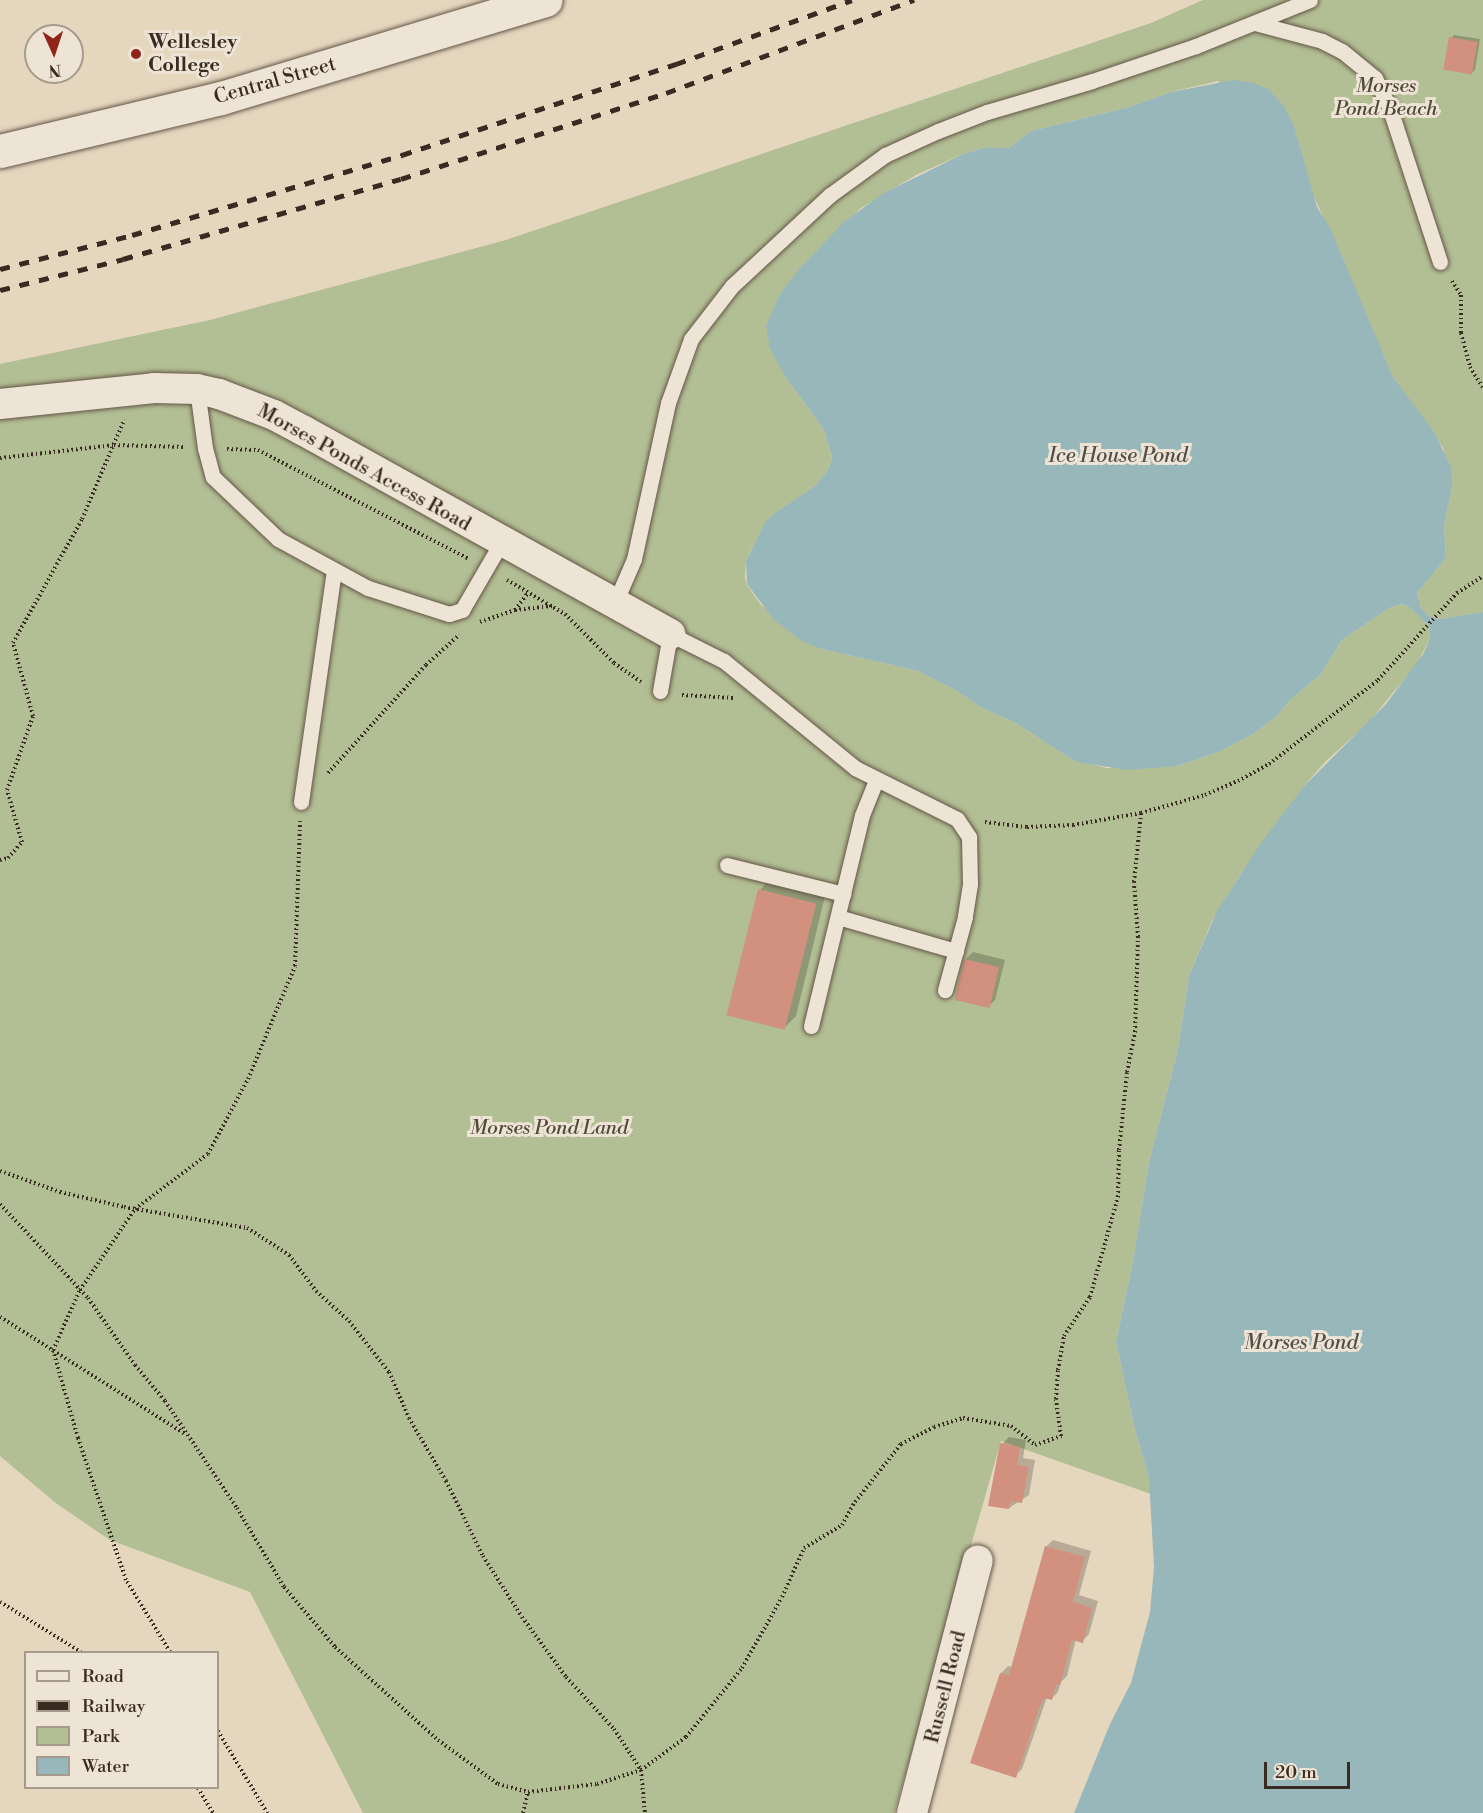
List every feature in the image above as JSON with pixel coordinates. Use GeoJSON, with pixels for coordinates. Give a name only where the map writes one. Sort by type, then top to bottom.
{"type":"FeatureCollection","features":[{"type":"Feature","properties":{"kind":"main road","name":"Central Street"},"geometry":{"type":"LineString","coordinates":[[0,151],[221,98],[546,0]]}},
{"type":"Feature","properties":{"kind":"street","name":"Morses Ponds Access Road"},"geometry":{"type":"LineString","coordinates":[[0,404],[154,387],[197,388],[274,415],[501,543],[670,634]]}},
{"type":"Feature","properties":{"kind":"street","name":"Russell Road"},"geometry":{"type":"LineString","coordinates":[[912,1813],[978,1560]]}},
{"type":"Feature","properties":{"kind":"lane"},"geometry":{"type":"LineString","coordinates":[[615,603],[634,559],[668,403],[691,339],[732,286],[830,195],[885,155],[938,131],[987,112],[1146,63],[1310,0]]}},
{"type":"Feature","properties":{"kind":"lane"},"geometry":{"type":"LineString","coordinates":[[1255,23],[1322,41],[1351,57],[1375,78],[1390,109],[1440,262]]}},
{"type":"Feature","properties":{"kind":"lane"},"geometry":{"type":"LineString","coordinates":[[197,388],[205,448],[213,477],[278,539],[368,588],[449,614],[462,610],[501,543]]}},
{"type":"Feature","properties":{"kind":"lane"},"geometry":{"type":"LineString","coordinates":[[301,802],[334,570]]}},
{"type":"Feature","properties":{"kind":"lane"},"geometry":{"type":"LineString","coordinates":[[660,691],[670,634],[724,661],[837,756],[876,780],[945,811],[965,828],[971,849],[970,884],[965,917],[945,990]]}},
{"type":"Feature","properties":{"kind":"lane"},"geometry":{"type":"LineString","coordinates":[[811,1026],[862,815],[876,780]]}},
{"type":"Feature","properties":{"kind":"lane"},"geometry":{"type":"LineString","coordinates":[[727,865],[843,894]]}},
{"type":"Feature","properties":{"kind":"lane"},"geometry":{"type":"LineString","coordinates":[[838,917],[956,951]]}},
{"type":"Feature","properties":{"kind":"path"},"geometry":{"type":"LineString","coordinates":[[1440,262],[1461,296],[1461,333],[1470,367],[1483,388]]}},
{"type":"Feature","properties":{"kind":"path"},"geometry":{"type":"LineString","coordinates":[[0,860],[8,858],[22,842],[7,790],[33,716],[13,643],[81,519],[126,413]]}},
{"type":"Feature","properties":{"kind":"path"},"geometry":{"type":"LineString","coordinates":[[0,458],[114,445],[258,450],[487,568],[552,606],[565,614],[614,663],[650,689],[699,698],[765,696]]}},
{"type":"Feature","properties":{"kind":"path"},"geometry":{"type":"LineString","coordinates":[[965,828],[985,822],[1049,827],[1141,813],[1205,795],[1238,782],[1269,764],[1378,680],[1457,592],[1483,576]]}},
{"type":"Feature","properties":{"kind":"path"},"geometry":{"type":"LineString","coordinates":[[515,610],[528,593]]}},
{"type":"Feature","properties":{"kind":"path"},"geometry":{"type":"LineString","coordinates":[[478,622],[515,610],[552,606]]}},
{"type":"Feature","properties":{"kind":"path"},"geometry":{"type":"LineString","coordinates":[[169,1651],[126,1580],[78,1438],[53,1350],[80,1290],[135,1209],[208,1154],[248,1079],[295,966],[301,802],[426,665],[460,633]]}},
{"type":"Feature","properties":{"kind":"path"},"geometry":{"type":"LineString","coordinates":[[0,1204],[80,1290],[165,1401],[237,1508],[284,1587],[335,1647],[438,1740],[498,1784],[528,1791],[597,1784],[640,1770],[686,1737],[742,1668],[782,1597],[804,1548],[842,1525],[855,1502],[901,1444],[934,1427],[963,1419],[1011,1426],[1035,1445],[1061,1436],[1057,1389],[1064,1336],[1090,1297],[1118,1197],[1119,1150],[1126,1083],[1135,1032],[1138,937],[1134,882],[1141,813]]}},
{"type":"Feature","properties":{"kind":"path"},"geometry":{"type":"LineString","coordinates":[[0,1171],[60,1192],[135,1209],[247,1228],[289,1255],[316,1291],[349,1321],[389,1372],[409,1418],[446,1481],[483,1556],[522,1617],[566,1677],[614,1729],[640,1770],[645,1813]]}},
{"type":"Feature","properties":{"kind":"path"},"geometry":{"type":"LineString","coordinates":[[0,1317],[186,1434]]}},
{"type":"Feature","properties":{"kind":"path"},"geometry":{"type":"LineString","coordinates":[[0,1602],[78,1651]]}},
{"type":"Feature","properties":{"kind":"path"},"geometry":{"type":"LineString","coordinates":[[219,1733],[267,1813]]}},
{"type":"Feature","properties":{"kind":"path"},"geometry":{"type":"LineString","coordinates":[[199,1789],[213,1813]]}},
{"type":"Feature","properties":{"kind":"path"},"geometry":{"type":"LineString","coordinates":[[523,1813],[528,1791]]}},
{"type":"Feature","properties":{"kind":"green space","name":"Morses Pond Land"},"geometry":{"type":"Polygon","coordinates":[[[1203,0],[1483,0],[1483,612],[1440,619],[1430,617],[1421,608],[1417,593],[1446,558],[1444,525],[1452,488],[1443,448],[1393,377],[1312,192],[1218,81],[1171,92],[1126,108],[1031,131],[1009,148],[983,148],[918,174],[861,208],[801,267],[785,376],[824,430],[832,457],[829,468],[816,485],[773,514],[746,561],[745,577],[747,585],[761,605],[822,649],[918,671],[955,690],[982,708],[1014,722],[1071,759],[1107,768],[1177,766],[1221,751],[1253,734],[1278,715],[1289,701],[1321,674],[1342,640],[1389,608],[1402,604],[1409,607],[1429,626],[1430,639],[1416,665],[1369,722],[1325,762],[1304,786],[1238,878],[1211,923],[1189,975],[1178,1049],[1149,1162],[1133,1261],[1116,1342],[1151,1494],[1001,1441],[894,1813],[363,1813],[250,1592],[110,1540],[57,1504],[0,1456],[0,364],[210,320],[506,240],[1151,23],[1203,0]]]}},
{"type":"Feature","properties":{"kind":"water"},"geometry":{"type":"Polygon","coordinates":[[[1233,80],[1254,83],[1268,89],[1284,106],[1294,126],[1317,207],[1330,228],[1393,377],[1434,432],[1451,467],[1452,488],[1444,525],[1446,558],[1417,593],[1421,608],[1430,617],[1440,619],[1483,612],[1483,1813],[1074,1813],[1110,1724],[1131,1683],[1150,1612],[1154,1567],[1149,1478],[1135,1430],[1116,1342],[1133,1261],[1149,1162],[1178,1049],[1189,975],[1217,911],[1259,846],[1304,786],[1386,704],[1423,654],[1430,639],[1429,626],[1409,607],[1402,604],[1389,608],[1342,640],[1321,674],[1289,701],[1278,715],[1253,734],[1221,751],[1177,766],[1128,770],[1082,763],[1071,759],[1014,722],[982,708],[955,690],[918,671],[822,649],[802,641],[774,620],[747,584],[746,561],[765,523],[773,514],[816,485],[829,468],[832,457],[824,430],[785,376],[770,349],[766,326],[781,292],[801,267],[844,222],[882,194],[961,155],[983,148],[1009,148],[1031,131],[1126,108],[1171,92],[1233,80]]]}},
{"type":"Feature","properties":{"kind":"building"},"geometry":{"type":"Polygon","coordinates":[[[1449,37],[1478,42],[1472,75],[1443,69],[1449,37]]]}},
{"type":"Feature","properties":{"kind":"building"},"geometry":{"type":"Polygon","coordinates":[[[758,889],[816,904],[785,1030],[727,1015],[758,889]]]}},
{"type":"Feature","properties":{"kind":"building"},"geometry":{"type":"Polygon","coordinates":[[[964,959],[999,967],[990,1008],[955,1000],[964,959]]]}},
{"type":"Feature","properties":{"kind":"building"},"geometry":{"type":"Polygon","coordinates":[[[1000,1443],[1020,1447],[1017,1465],[1029,1467],[1022,1503],[1011,1501],[1009,1509],[988,1506],[1000,1443]]]}},
{"type":"Feature","properties":{"kind":"building"},"geometry":{"type":"Polygon","coordinates":[[[1045,1546],[1085,1557],[1073,1602],[1092,1608],[1083,1643],[1072,1640],[1060,1685],[1056,1684],[1052,1700],[1044,1698],[1039,1708],[1016,1778],[970,1763],[1000,1673],[1009,1675],[1045,1546]]]}},
{"type":"Feature","properties":{"kind":"railway"},"geometry":{"type":"LineString","coordinates":[[0,269],[132,235],[402,155],[676,64],[852,0]]}},
{"type":"Feature","properties":{"kind":"railway"},"geometry":{"type":"LineString","coordinates":[[0,290],[123,259],[401,179],[666,93],[914,0]]}},
{"type":"Feature","properties":{"kind":"place","name":"Wellesley College"},"geometry":{"type":"Point","coordinates":[136,54]}},
{"type":"Feature","properties":{"kind":"park label","name":"Morses Pond Beach"},"geometry":{"type":"Point","coordinates":[1386,98]}},
{"type":"Feature","properties":{"kind":"water label","name":"Ice House Pond"},"geometry":{"type":"Point","coordinates":[1118,456]}},
{"type":"Feature","properties":{"kind":"water label","name":"Morses Pond"},"geometry":{"type":"Point","coordinates":[1301,1343]}}]}
